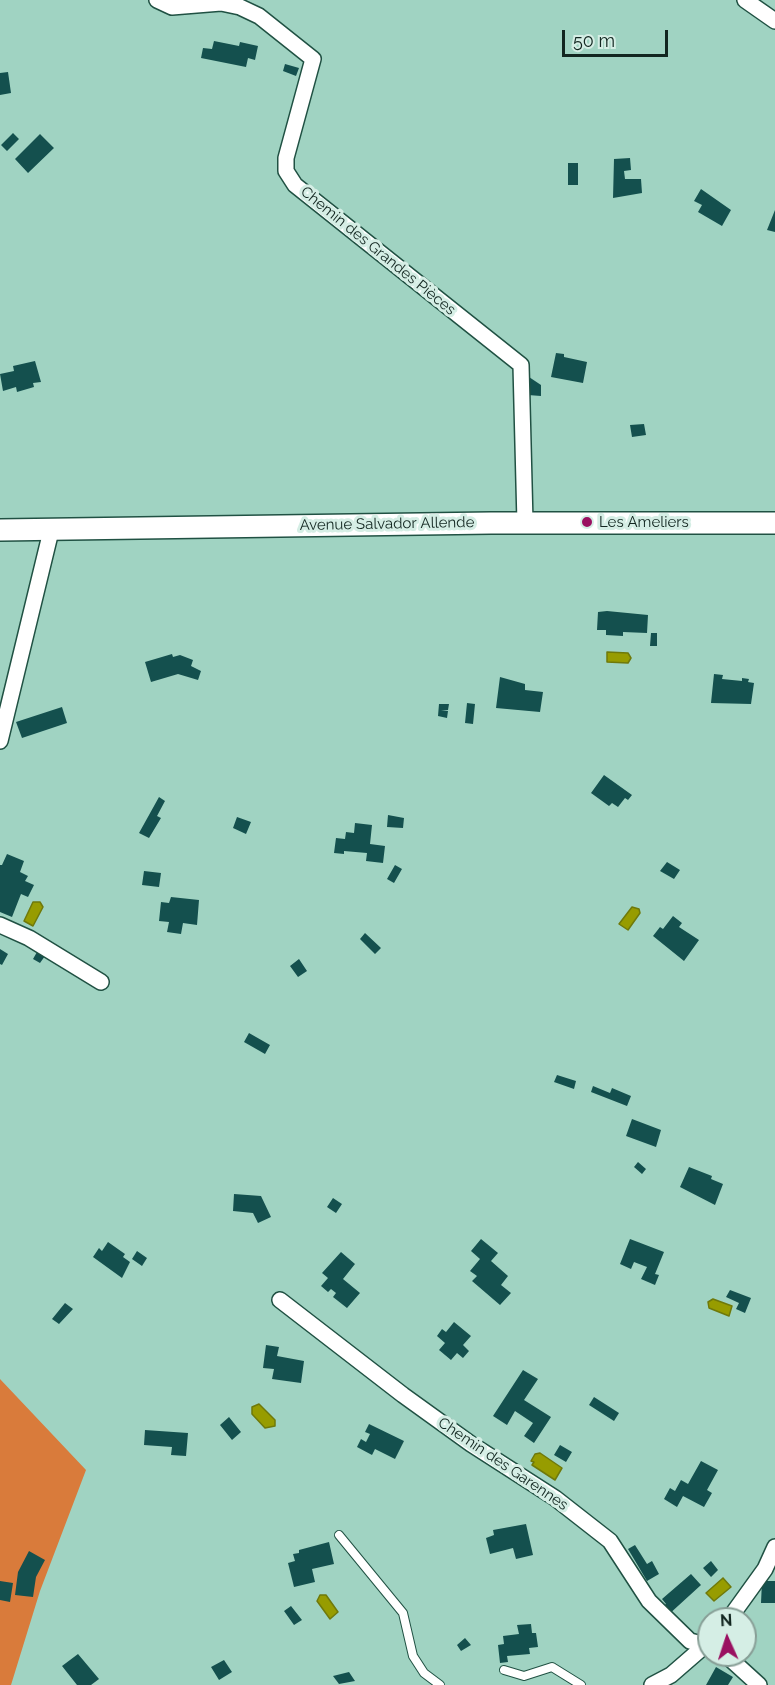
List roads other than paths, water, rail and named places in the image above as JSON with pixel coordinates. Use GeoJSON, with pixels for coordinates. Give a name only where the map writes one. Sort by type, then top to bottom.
{"type":"FeatureCollection","features":[{"type":"Feature","properties":{"kind":"main road","name":"Avenue Salvador Allende"},"geometry":{"type":"LineString","coordinates":[[0,530],[525,523],[775,523]]}},
{"type":"Feature","properties":{"kind":"street","name":"Chemin des Grandes Pièces"},"geometry":{"type":"LineString","coordinates":[[157,0],[172,7],[221,3],[240,7],[259,16],[313,59],[286,158],[286,171],[295,184],[521,365],[525,523]]}},
{"type":"Feature","properties":{"kind":"street"},"geometry":{"type":"LineString","coordinates":[[745,0],[775,21]]}},
{"type":"Feature","properties":{"kind":"street"},"geometry":{"type":"LineString","coordinates":[[0,741],[51,531]]}},
{"type":"Feature","properties":{"kind":"street"},"geometry":{"type":"LineString","coordinates":[[0,925],[29,938],[101,982]]}},
{"type":"Feature","properties":{"kind":"street","name":"Chemin des Garennes"},"geometry":{"type":"LineString","coordinates":[[280,1300],[428,1413],[471,1444],[555,1498],[610,1541],[649,1601],[690,1641],[697,1642]]}},
{"type":"Feature","properties":{"kind":"street"},"geometry":{"type":"LineString","coordinates":[[738,1607],[765,1569],[775,1547]]}},
{"type":"Feature","properties":{"kind":"street"},"geometry":{"type":"LineString","coordinates":[[652,1685],[671,1675],[697,1653]]}},
{"type":"Feature","properties":{"kind":"street"},"geometry":{"type":"LineString","coordinates":[[739,1667],[759,1685]]}},
{"type":"Feature","properties":{"kind":"lane"},"geometry":{"type":"LineString","coordinates":[[339,1535],[403,1613],[413,1656],[424,1673],[440,1685]]}},
{"type":"Feature","properties":{"kind":"lane"},"geometry":{"type":"LineString","coordinates":[[504,1670],[524,1676],[552,1667],[581,1685]]}},
{"type":"Feature","properties":{"kind":"place","name":"Les Ameliers"},"geometry":{"type":"Point","coordinates":[587,522]}}]}
